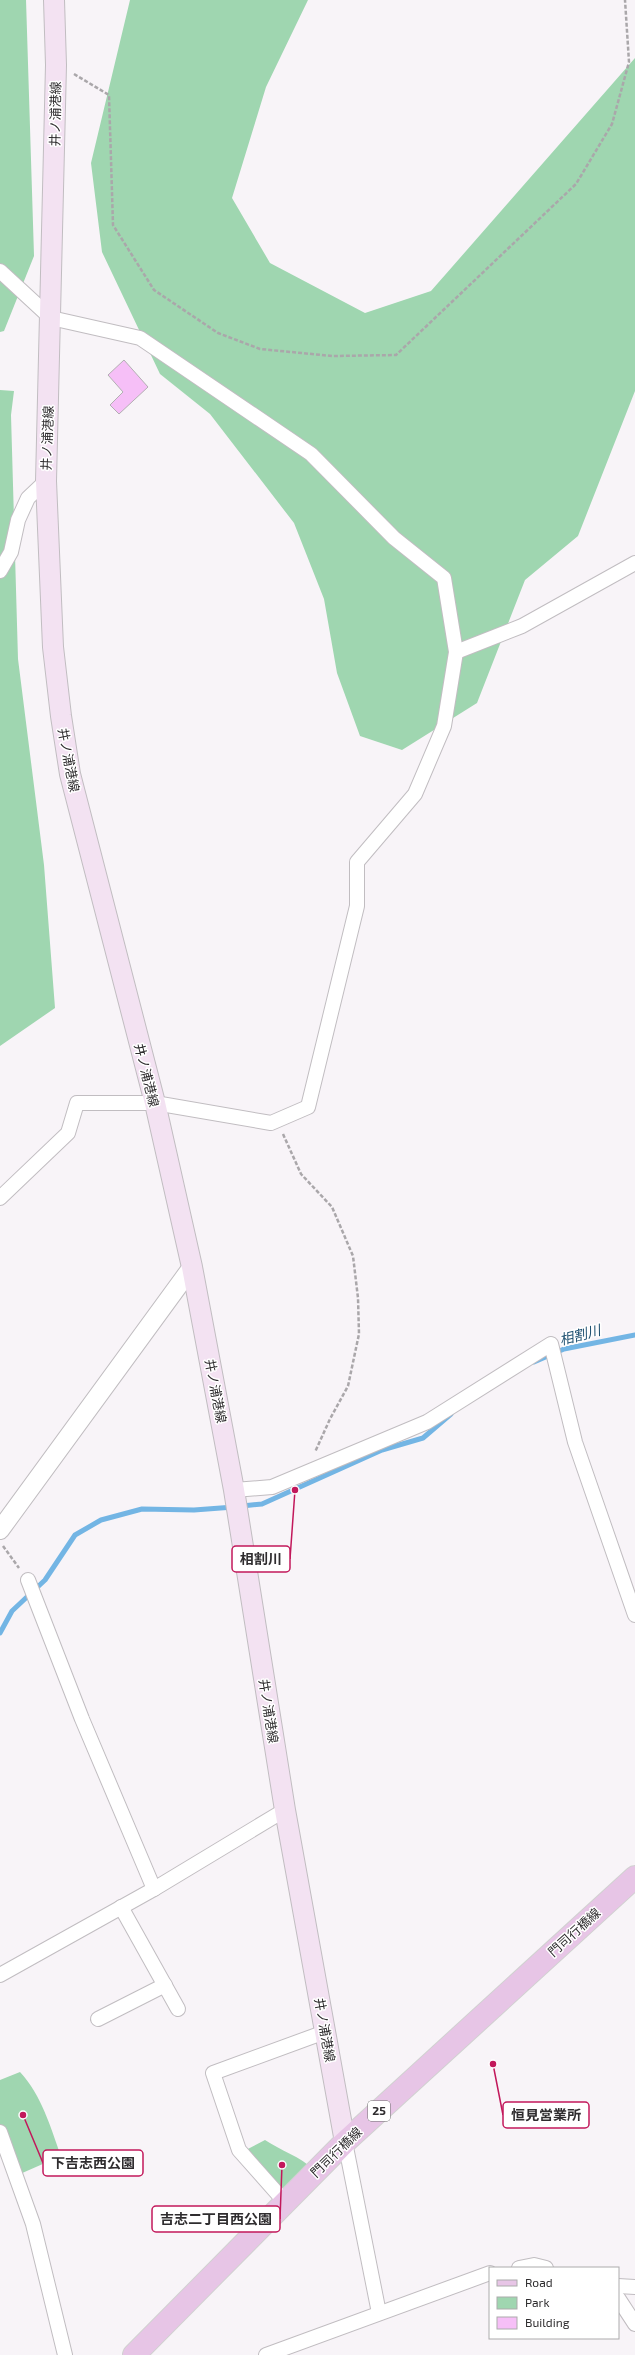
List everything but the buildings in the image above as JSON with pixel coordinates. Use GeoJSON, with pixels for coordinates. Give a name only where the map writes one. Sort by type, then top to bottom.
{"type":"FeatureCollection","features":[{"type":"Feature","properties":{"kind":"main road","name":"井ノ浦港線"},"geometry":{"type":"LineString","coordinates":[[54,0],[56,65],[46,481],[53,646],[70,774],[154,1103],[192,1267],[234,1490],[285,1810],[345,2142]]}},
{"type":"Feature","properties":{"kind":"main road","name":"門司行橋線"},"geometry":{"type":"LineString","coordinates":[[134,2355],[345,2142],[635,1877]]}},
{"type":"Feature","properties":{"kind":"street"},"geometry":{"type":"LineString","coordinates":[[0,271],[51,318],[140,338],[311,454],[394,538],[444,578],[456,652],[444,726],[416,794],[357,862],[357,906],[308,1107],[277,1122],[271,1123],[154,1103],[77,1103],[68,1133],[0,1198]]}},
{"type":"Feature","properties":{"kind":"street"},"geometry":{"type":"LineString","coordinates":[[0,571],[11,552],[18,520],[28,498],[46,481]]}},
{"type":"Feature","properties":{"kind":"street"},"geometry":{"type":"LineString","coordinates":[[456,652],[522,626],[601,584],[635,563]]}},
{"type":"Feature","properties":{"kind":"street"},"geometry":{"type":"LineString","coordinates":[[0,1530],[192,1267]]}},
{"type":"Feature","properties":{"kind":"street"},"geometry":{"type":"LineString","coordinates":[[234,1490],[272,1487],[306,1471],[427,1422],[550,1344],[575,1442],[635,1614]]}},
{"type":"Feature","properties":{"kind":"street"},"geometry":{"type":"LineString","coordinates":[[28,1580],[82,1719],[154,1889]]}},
{"type":"Feature","properties":{"kind":"street"},"geometry":{"type":"LineString","coordinates":[[0,1975],[154,1889],[285,1810]]}},
{"type":"Feature","properties":{"kind":"street"},"geometry":{"type":"LineString","coordinates":[[121,1907],[178,2009]]}},
{"type":"Feature","properties":{"kind":"street"},"geometry":{"type":"LineString","coordinates":[[98,2019],[165,1985]]}},
{"type":"Feature","properties":{"kind":"street"},"geometry":{"type":"LineString","coordinates":[[285,2202],[239,2150],[213,2073],[325,2032]]}},
{"type":"Feature","properties":{"kind":"street"},"geometry":{"type":"LineString","coordinates":[[0,2132],[33,2224],[64,2355]]}},
{"type":"Feature","properties":{"kind":"street"},"geometry":{"type":"LineString","coordinates":[[345,2142],[379,2313]]}},
{"type":"Feature","properties":{"kind":"street"},"geometry":{"type":"LineString","coordinates":[[526,2267],[540,2267]]}},
{"type":"Feature","properties":{"kind":"street"},"geometry":{"type":"LineString","coordinates":[[266,2355],[489,2273]]}},
{"type":"Feature","properties":{"kind":"street"},"geometry":{"type":"LineString","coordinates":[[619,2286],[635,2287]]}},
{"type":"Feature","properties":{"kind":"street"},"geometry":{"type":"LineString","coordinates":[[619,2300],[635,2324]]}},
{"type":"Feature","properties":{"kind":"path"},"geometry":{"type":"LineString","coordinates":[[56,65],[109,95],[113,225],[154,290],[218,333],[260,349],[332,356],[396,355],[576,184],[612,124],[629,62],[625,0]]}},
{"type":"Feature","properties":{"kind":"path"},"geometry":{"type":"LineString","coordinates":[[277,1122],[301,1174],[332,1207],[353,1256],[358,1298],[359,1334],[348,1386],[330,1419],[306,1471]]}},
{"type":"Feature","properties":{"kind":"path"},"geometry":{"type":"LineString","coordinates":[[0,1541],[28,1580]]}},
{"type":"Feature","properties":{"kind":"green space"},"geometry":{"type":"Polygon","coordinates":[[[0,0],[26,0],[34,256],[4,331],[0,332],[0,0]]]}},
{"type":"Feature","properties":{"kind":"green space"},"geometry":{"type":"Polygon","coordinates":[[[130,0],[308,0],[266,87],[232,198],[270,263],[365,313],[431,291],[635,58],[635,391],[578,536],[525,580],[477,703],[402,750],[360,736],[337,673],[324,599],[294,523],[210,414],[160,374],[102,252],[91,163],[130,0]]]}},
{"type":"Feature","properties":{"kind":"green space"},"geometry":{"type":"Polygon","coordinates":[[[0,390],[14,391],[11,415],[18,659],[44,865],[55,1008],[0,1046],[0,390]]]}},
{"type":"Feature","properties":{"kind":"green space"},"geometry":{"type":"Polygon","coordinates":[[[20,2072],[28,2081],[40,2101],[61,2156],[20,2174],[0,2126],[0,2080],[20,2072]]]}},
{"type":"Feature","properties":{"kind":"green space"},"geometry":{"type":"Polygon","coordinates":[[[265,2140],[297,2157],[314,2170],[283,2200],[244,2151],[265,2140]]]}},
{"type":"Feature","properties":{"kind":"waterway","name":"相割川"},"geometry":{"type":"LineString","coordinates":[[534,1362],[564,1349],[635,1335]]}},
{"type":"Feature","properties":{"kind":"waterway","name":"相割川"},"geometry":{"type":"LineString","coordinates":[[242,1506],[262,1504],[382,1450],[423,1438],[451,1414]]}},
{"type":"Feature","properties":{"kind":"waterway","name":"相割川"},"geometry":{"type":"LineString","coordinates":[[0,1633],[12,1611],[45,1580],[75,1535],[101,1520],[142,1509],[194,1510],[234,1507]]}},
{"type":"Feature","properties":{"kind":"place","name":"相割川"},"geometry":{"type":"Point","coordinates":[295,1490]}},
{"type":"Feature","properties":{"kind":"place","name":"恒見営業所"},"geometry":{"type":"Point","coordinates":[493,2064]}},
{"type":"Feature","properties":{"kind":"place","name":"下吉志西公園"},"geometry":{"type":"Point","coordinates":[23,2115]}},
{"type":"Feature","properties":{"kind":"place","name":"吉志二丁目西公園"},"geometry":{"type":"Point","coordinates":[282,2165]}}]}
